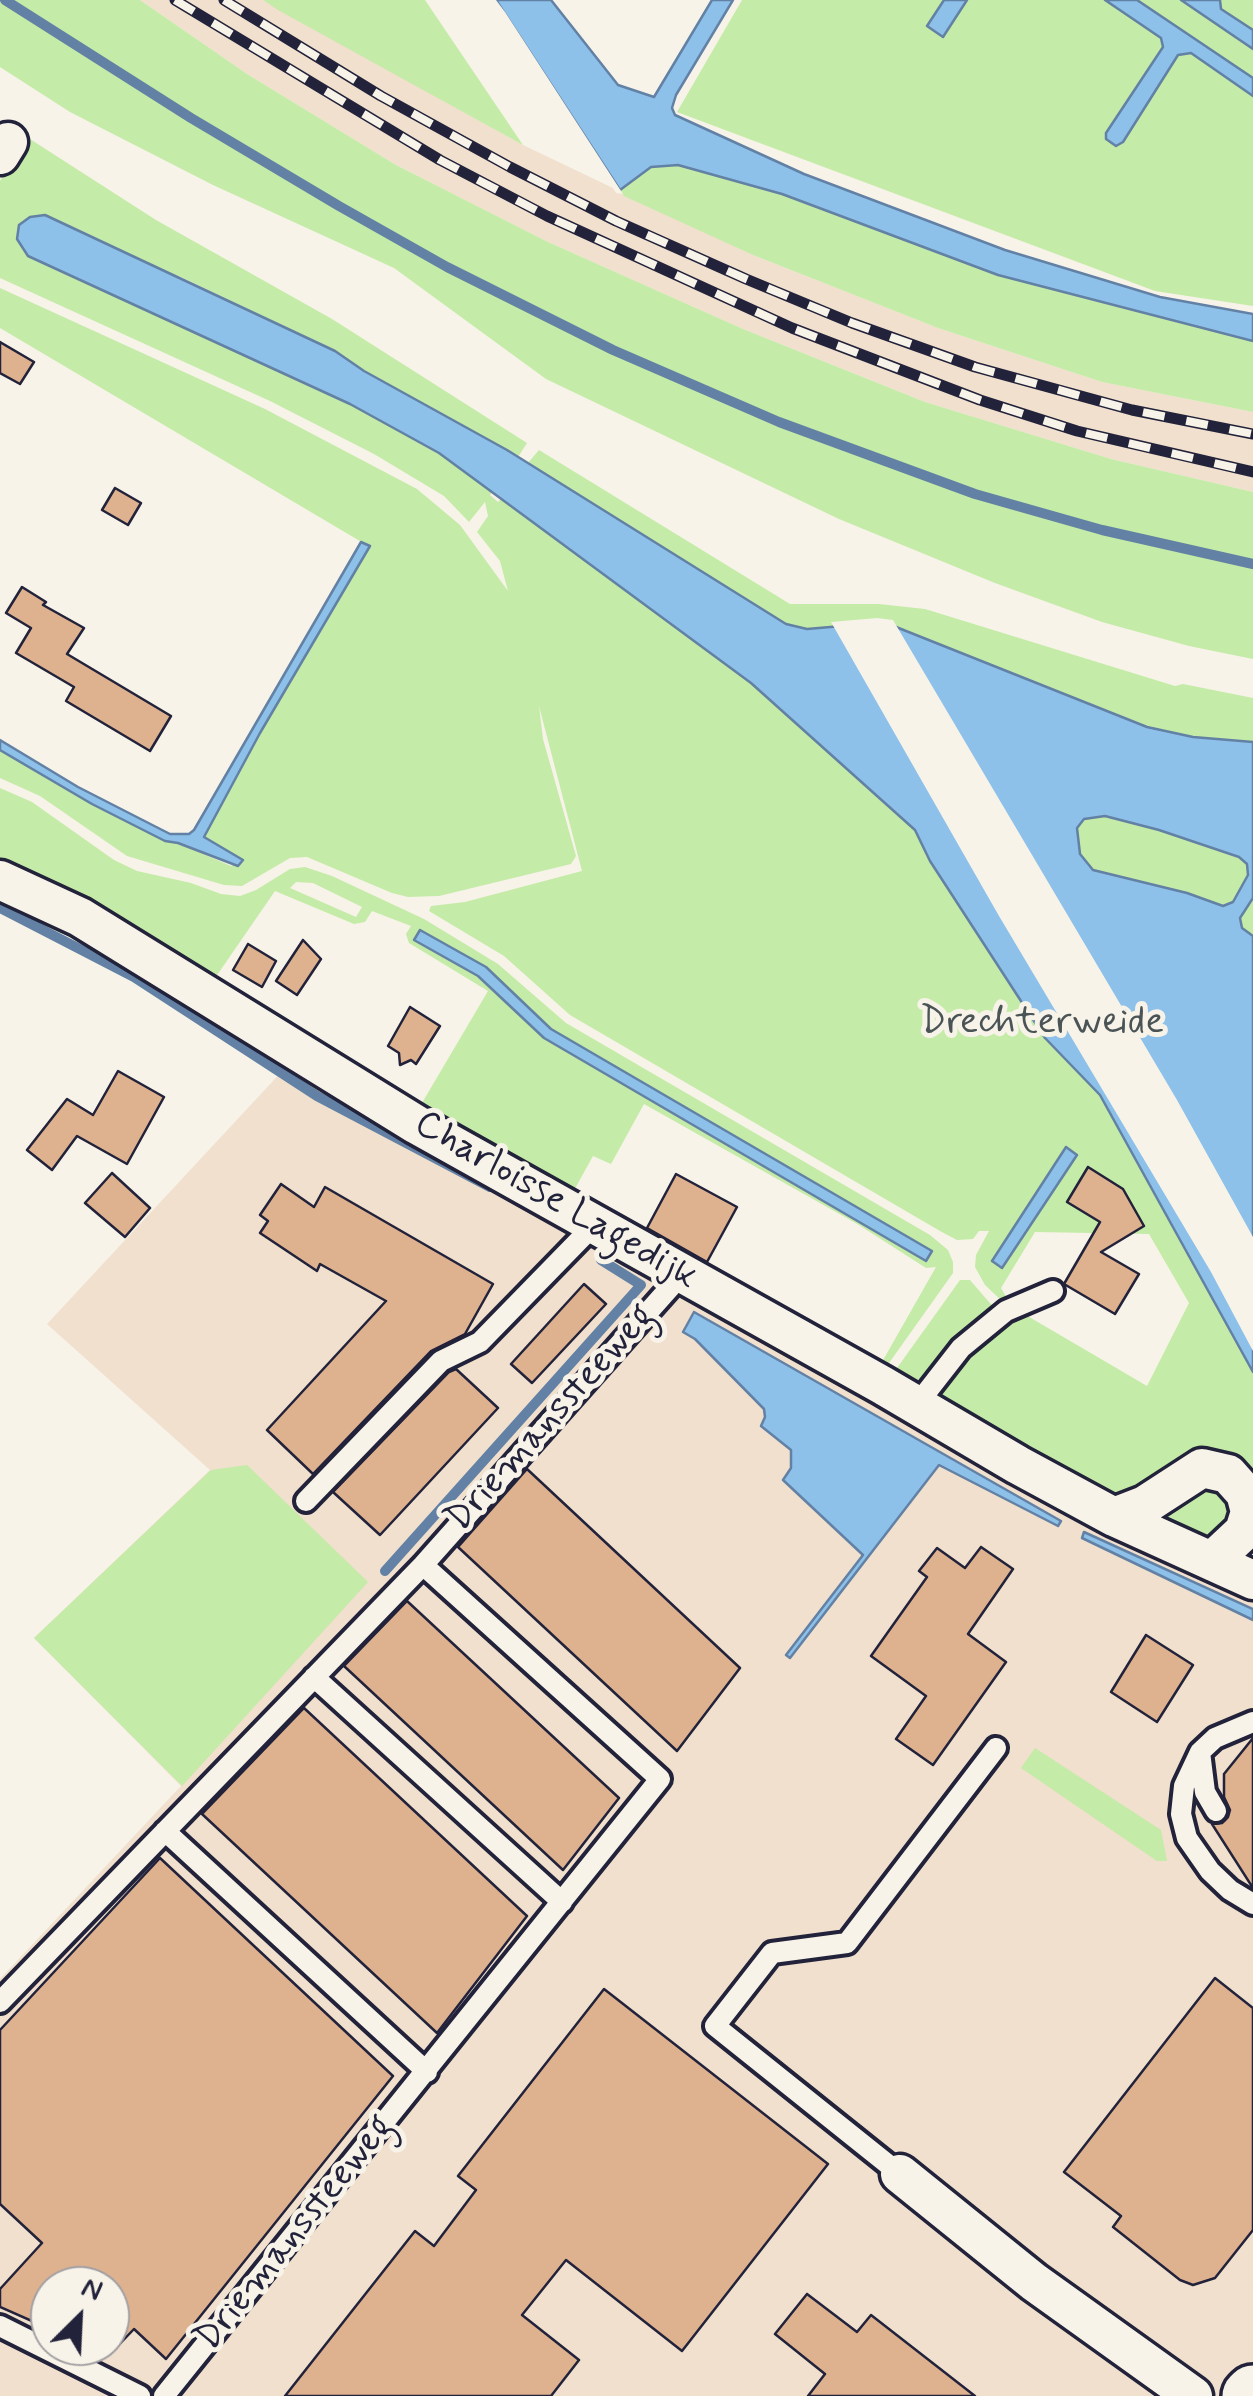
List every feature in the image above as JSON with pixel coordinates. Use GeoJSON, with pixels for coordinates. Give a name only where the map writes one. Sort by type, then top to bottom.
{"type":"FeatureCollection","features":[{"type":"Feature","properties":{"kind":"street","name":"Charloisse Lagedijk"},"geometry":{"type":"LineString","coordinates":[[0,880],[80,917],[417,1125],[882,1384],[915,1407],[1114,1517],[1253,1580]]}},
{"type":"Feature","properties":{"kind":"street"},"geometry":{"type":"LineString","coordinates":[[1114,1517],[1145,1505],[1202,1468],[1228,1474],[1245,1493],[1250,1512],[1244,1532],[1212,1562]]}},
{"type":"Feature","properties":{"kind":"street"},"geometry":{"type":"LineString","coordinates":[[900,2174],[1034,2282],[1192,2396]]}},
{"type":"Feature","properties":{"kind":"lane"},"geometry":{"type":"LineString","coordinates":[[306,1501],[441,1361],[480,1342],[596,1224]]}},
{"type":"Feature","properties":{"kind":"lane","name":"Driemanssteeweg"},"geometry":{"type":"LineString","coordinates":[[0,2002],[424,1564],[682,1274]]}},
{"type":"Feature","properties":{"kind":"lane"},"geometry":{"type":"LineString","coordinates":[[915,1407],[961,1348],[1006,1311],[1054,1292]]}},
{"type":"Feature","properties":{"kind":"lane","name":"Driemanssteeweg"},"geometry":{"type":"LineString","coordinates":[[164,2396],[660,1779],[424,1564]]}},
{"type":"Feature","properties":{"kind":"lane"},"geometry":{"type":"LineString","coordinates":[[314,1678],[562,1902]]}},
{"type":"Feature","properties":{"kind":"lane"},"geometry":{"type":"LineString","coordinates":[[1253,1722],[1216,1738],[1200,1752],[1184,1786],[1183,1828],[1220,1882],[1253,1904]]}},
{"type":"Feature","properties":{"kind":"lane"},"geometry":{"type":"LineString","coordinates":[[900,2174],[714,2026],[772,1953],[847,1943],[996,1748]]}},
{"type":"Feature","properties":{"kind":"lane"},"geometry":{"type":"LineString","coordinates":[[1200,1752],[1205,1792],[1216,1811]]}},
{"type":"Feature","properties":{"kind":"lane"},"geometry":{"type":"LineString","coordinates":[[166,1831],[427,2072]]}},
{"type":"Feature","properties":{"kind":"lane"},"geometry":{"type":"LineString","coordinates":[[0,2326],[140,2396]]}},
{"type":"Feature","properties":{"kind":"shaded area"},"geometry":{"type":"Polygon","coordinates":[[[140,0],[263,0],[523,145],[753,255],[938,328],[1102,382],[1253,412],[1253,492],[1111,459],[925,402],[743,329],[548,242],[396,165],[247,74],[140,0]]]}},
{"type":"Feature","properties":{"kind":"shaded area"},"geometry":{"type":"Polygon","coordinates":[[[300,1052],[1253,1588],[1253,2396],[0,2396],[0,1979],[181,1786],[34,1638],[210,1470],[47,1324],[300,1052]]]}},
{"type":"Feature","properties":{"kind":"green space"},"geometry":{"type":"Polygon","coordinates":[[[0,0],[140,0],[247,74],[396,165],[548,242],[743,329],[925,402],[1111,459],[1253,492],[1253,659],[1102,622],[995,583],[839,519],[546,379],[394,268],[213,185],[70,112],[0,67],[0,0]]]}},
{"type":"Feature","properties":{"kind":"green space"},"geometry":{"type":"Polygon","coordinates":[[[263,0],[425,0],[523,145],[278,10],[263,0]]]}},
{"type":"Feature","properties":{"kind":"green space"},"geometry":{"type":"Polygon","coordinates":[[[742,0],[1253,0],[1253,306],[1155,291],[677,112],[742,0]]]}},
{"type":"Feature","properties":{"kind":"green space","name":"Drechterweide"},"geometry":{"type":"Polygon","coordinates":[[[19,132],[156,220],[332,319],[527,443],[518,457],[335,351],[181,277],[23,220],[17,231],[28,256],[412,436],[493,491],[490,495],[498,502],[502,498],[751,683],[804,728],[1159,830],[1244,860],[1253,872],[1253,1235],[1179,1235],[1253,1372],[1253,1476],[1189,1456],[1126,1494],[1094,1490],[938,1403],[938,1388],[967,1353],[1019,1311],[1147,1386],[1189,1303],[1149,1234],[1035,1232],[1001,1288],[1008,1300],[1004,1303],[985,1285],[975,1267],[976,1255],[989,1231],[979,1231],[973,1239],[957,1240],[940,1231],[570,1015],[504,956],[429,911],[431,906],[465,902],[582,871],[539,706],[543,739],[576,856],[571,864],[439,896],[392,893],[307,857],[290,858],[242,886],[224,885],[127,856],[40,796],[0,778],[0,750],[165,841],[231,866],[242,859],[204,837],[260,733],[370,547],[0,328],[0,288],[265,409],[417,489],[460,525],[508,591],[500,561],[477,532],[488,516],[485,502],[469,522],[444,496],[374,454],[270,401],[0,278],[0,181],[18,149],[19,132]]]}},
{"type":"Feature","properties":{"kind":"green space"},"geometry":{"type":"Polygon","coordinates":[[[678,165],[782,194],[998,275],[1253,341],[1253,412],[1102,382],[938,328],[753,255],[624,196],[620,190],[652,167],[678,165]]]}},
{"type":"Feature","properties":{"kind":"green space"},"geometry":{"type":"Polygon","coordinates":[[[539,450],[790,604],[879,604],[925,609],[1175,686],[1183,684],[1253,698],[1253,742],[1193,737],[1147,727],[891,625],[807,629],[786,624],[528,463],[539,450]]]}},
{"type":"Feature","properties":{"kind":"green space"},"geometry":{"type":"Polygon","coordinates":[[[0,788],[32,802],[114,860],[137,871],[221,894],[240,896],[290,869],[305,867],[332,876],[424,919],[498,964],[566,1023],[930,1235],[948,1250],[953,1273],[889,1363],[878,1369],[936,1267],[926,1268],[859,1225],[644,1104],[611,1164],[593,1156],[572,1194],[419,1108],[488,991],[409,943],[406,934],[411,926],[372,911],[365,922],[354,924],[275,891],[213,981],[0,864],[0,788]],[[296,882],[290,888],[356,917],[362,907],[313,883],[296,882]],[[415,940],[478,976],[535,1031],[926,1260],[931,1250],[551,1029],[486,967],[415,940]]]}},
{"type":"Feature","properties":{"kind":"green space"},"geometry":{"type":"Polygon","coordinates":[[[960,1280],[970,1280],[995,1309],[924,1376],[908,1386],[897,1380],[897,1368],[960,1280]]]}},
{"type":"Feature","properties":{"kind":"green space"},"geometry":{"type":"Polygon","coordinates":[[[247,1465],[368,1582],[182,1786],[34,1638],[211,1470],[247,1465]]]}},
{"type":"Feature","properties":{"kind":"green space"},"geometry":{"type":"Polygon","coordinates":[[[1206,1487],[1227,1497],[1232,1514],[1223,1534],[1206,1540],[1159,1521],[1159,1516],[1206,1487]]]}},
{"type":"Feature","properties":{"kind":"green space"},"geometry":{"type":"Polygon","coordinates":[[[1035,1748],[1161,1830],[1167,1861],[1157,1861],[1021,1768],[1035,1748]]]}},
{"type":"Feature","properties":{"kind":"water"},"geometry":{"type":"Polygon","coordinates":[[[496,0],[551,0],[618,85],[654,97],[712,0],[733,0],[676,95],[672,108],[675,115],[804,174],[1005,250],[1160,297],[1253,314],[1253,341],[998,275],[782,194],[678,165],[651,167],[620,190],[496,0]]]}},
{"type":"Feature","properties":{"kind":"water"},"geometry":{"type":"Polygon","coordinates":[[[944,0],[967,0],[943,37],[927,26],[944,0]]]}},
{"type":"Feature","properties":{"kind":"water"},"geometry":{"type":"Polygon","coordinates":[[[1105,0],[1137,0],[1253,78],[1253,96],[1191,53],[1178,55],[1123,142],[1116,146],[1106,139],[1106,133],[1163,47],[1161,38],[1105,0]]]}},
{"type":"Feature","properties":{"kind":"water"},"geometry":{"type":"Polygon","coordinates":[[[1181,0],[1220,0],[1221,9],[1253,30],[1253,49],[1181,0]]]}},
{"type":"Feature","properties":{"kind":"water"},"geometry":{"type":"Polygon","coordinates":[[[45,215],[335,351],[507,450],[786,624],[807,629],[891,625],[1147,727],[1193,737],[1253,742],[1253,898],[1240,918],[1242,928],[1253,936],[1253,1372],[1100,1095],[1045,1038],[930,861],[915,830],[751,683],[439,453],[350,404],[28,256],[17,239],[19,225],[30,217],[45,215]],[[1105,816],[1084,819],[1077,828],[1080,854],[1093,870],[1223,906],[1233,902],[1248,875],[1247,864],[1239,857],[1105,816]]]}},
{"type":"Feature","properties":{"kind":"water"},"geometry":{"type":"Polygon","coordinates":[[[361,542],[370,546],[204,837],[243,860],[238,866],[165,841],[0,750],[0,740],[78,787],[170,834],[189,834],[361,542]]]}},
{"type":"Feature","properties":{"kind":"water"},"geometry":{"type":"Polygon","coordinates":[[[420,930],[486,967],[551,1029],[932,1251],[926,1261],[544,1038],[478,976],[414,940],[420,930]]]}},
{"type":"Feature","properties":{"kind":"water"},"geometry":{"type":"Polygon","coordinates":[[[1066,1147],[1077,1155],[1002,1268],[992,1261],[1066,1147]]]}},
{"type":"Feature","properties":{"kind":"water"},"geometry":{"type":"Polygon","coordinates":[[[694,1312],[1061,1521],[1058,1526],[939,1465],[790,1658],[786,1655],[863,1555],[783,1480],[791,1468],[791,1450],[761,1426],[764,1409],[695,1339],[683,1332],[694,1312]]]}},
{"type":"Feature","properties":{"kind":"water"},"geometry":{"type":"Polygon","coordinates":[[[1084,1532],[1253,1609],[1253,1620],[1082,1538],[1084,1532]]]}},
{"type":"Feature","properties":{"kind":"pier"},"geometry":{"type":"Polygon","coordinates":[[[491,0],[496,0],[505,12],[623,194],[616,193],[491,0]]]}},
{"type":"Feature","properties":{"kind":"pier"},"geometry":{"type":"Polygon","coordinates":[[[893,620],[1177,1100],[1253,1237],[1253,1351],[1211,1272],[999,916],[831,622],[893,620]]]}},
{"type":"Feature","properties":{"kind":"building"},"geometry":{"type":"Polygon","coordinates":[[[0,342],[34,362],[20,384],[0,373],[0,342]]]}},
{"type":"Feature","properties":{"kind":"building"},"geometry":{"type":"Polygon","coordinates":[[[115,488],[141,503],[128,525],[102,510],[115,488]]]}},
{"type":"Feature","properties":{"kind":"building"},"geometry":{"type":"Polygon","coordinates":[[[22,587],[46,602],[43,605],[84,628],[67,654],[171,716],[150,751],[66,701],[74,687],[16,653],[31,628],[6,613],[22,587]]]}},
{"type":"Feature","properties":{"kind":"building"},"geometry":{"type":"Polygon","coordinates":[[[303,940],[321,959],[297,995],[276,981],[303,940]]]}},
{"type":"Feature","properties":{"kind":"building"},"geometry":{"type":"Polygon","coordinates":[[[248,944],[276,961],[262,987],[233,970],[248,944]]]}},
{"type":"Feature","properties":{"kind":"building"},"geometry":{"type":"Polygon","coordinates":[[[410,1007],[440,1026],[416,1064],[411,1060],[400,1065],[399,1053],[388,1046],[410,1007]]]}},
{"type":"Feature","properties":{"kind":"building"},"geometry":{"type":"Polygon","coordinates":[[[118,1071],[164,1097],[127,1164],[77,1136],[52,1170],[27,1150],[67,1099],[93,1115],[118,1071]]]}},
{"type":"Feature","properties":{"kind":"building"},"geometry":{"type":"Polygon","coordinates":[[[1088,1167],[1123,1189],[1144,1226],[1101,1252],[1139,1274],[1115,1314],[1064,1284],[1100,1222],[1067,1202],[1088,1167]]]}},
{"type":"Feature","properties":{"kind":"building"},"geometry":{"type":"Polygon","coordinates":[[[112,1173],[150,1208],[125,1237],[85,1203],[112,1173]]]}},
{"type":"Feature","properties":{"kind":"building"},"geometry":{"type":"Polygon","coordinates":[[[676,1174],[737,1207],[707,1262],[647,1228],[676,1174]]]}},
{"type":"Feature","properties":{"kind":"building"},"geometry":{"type":"Polygon","coordinates":[[[281,1184],[314,1207],[325,1187],[493,1284],[465,1334],[431,1351],[313,1474],[267,1430],[386,1301],[320,1264],[317,1271],[260,1233],[268,1221],[260,1215],[281,1184]]]}},
{"type":"Feature","properties":{"kind":"building"},"geometry":{"type":"Polygon","coordinates":[[[584,1284],[606,1304],[532,1383],[511,1364],[584,1284]]]}},
{"type":"Feature","properties":{"kind":"building"},"geometry":{"type":"Polygon","coordinates":[[[456,1369],[498,1408],[380,1535],[333,1492],[456,1369]]]}},
{"type":"Feature","properties":{"kind":"building"},"geometry":{"type":"Polygon","coordinates":[[[527,1469],[740,1668],[677,1751],[458,1547],[527,1469]]]}},
{"type":"Feature","properties":{"kind":"building"},"geometry":{"type":"Polygon","coordinates":[[[981,1547],[1013,1569],[968,1634],[1006,1662],[933,1765],[896,1739],[926,1696],[871,1656],[927,1577],[919,1571],[937,1548],[965,1568],[981,1547]]]}},
{"type":"Feature","properties":{"kind":"building"},"geometry":{"type":"Polygon","coordinates":[[[407,1601],[619,1798],[563,1870],[344,1666],[407,1601]]]}},
{"type":"Feature","properties":{"kind":"building"},"geometry":{"type":"Polygon","coordinates":[[[1146,1635],[1193,1665],[1157,1722],[1111,1692],[1146,1635]]]}},
{"type":"Feature","properties":{"kind":"building"},"geometry":{"type":"Polygon","coordinates":[[[304,1708],[527,1916],[437,2033],[202,1814],[304,1708]]]}},
{"type":"Feature","properties":{"kind":"building"},"geometry":{"type":"Polygon","coordinates":[[[1253,1738],[1253,1888],[1212,1824],[1222,1823],[1228,1817],[1224,1774],[1253,1738]]]}},
{"type":"Feature","properties":{"kind":"building"},"geometry":{"type":"Polygon","coordinates":[[[160,1858],[393,2076],[166,2359],[134,2329],[130,2333],[130,2266],[30,2266],[30,2320],[0,2307],[0,2289],[42,2243],[0,2204],[0,2030],[160,1858]]]}},
{"type":"Feature","properties":{"kind":"building"},"geometry":{"type":"Polygon","coordinates":[[[1215,1978],[1253,2008],[1253,2230],[1215,2278],[1193,2285],[1180,2280],[1113,2227],[1121,2216],[1064,2172],[1215,1978]]]}},
{"type":"Feature","properties":{"kind":"building"},"geometry":{"type":"Polygon","coordinates":[[[604,1989],[828,2164],[682,2351],[566,2260],[522,2315],[579,2360],[551,2396],[285,2396],[415,2231],[434,2246],[476,2190],[458,2176],[604,1989]]]}},
{"type":"Feature","properties":{"kind":"building"},"geometry":{"type":"Polygon","coordinates":[[[807,2294],[857,2332],[871,2315],[975,2396],[808,2396],[825,2374],[775,2334],[807,2294]]]}},
{"type":"Feature","properties":{"kind":"waterway"},"geometry":{"type":"LineString","coordinates":[[5,0],[339,206],[447,267],[613,350],[779,422],[975,494],[1102,530],[1253,564]]}},
{"type":"Feature","properties":{"kind":"waterway"},"geometry":{"type":"LineString","coordinates":[[0,908],[134,977],[317,1096],[490,1187]]}},
{"type":"Feature","properties":{"kind":"waterway"},"geometry":{"type":"LineString","coordinates":[[385,1571],[641,1285],[601,1260]]}},
{"type":"Feature","properties":{"kind":"railway"},"geometry":{"type":"LineString","coordinates":[[175,0],[440,160],[547,216],[792,328],[980,400],[1077,431],[1253,472]]}},
{"type":"Feature","properties":{"kind":"railway"},"geometry":{"type":"LineString","coordinates":[[224,0],[381,96],[510,167],[616,221],[746,279],[852,323],[975,367],[1132,410],[1253,434]]}}]}
